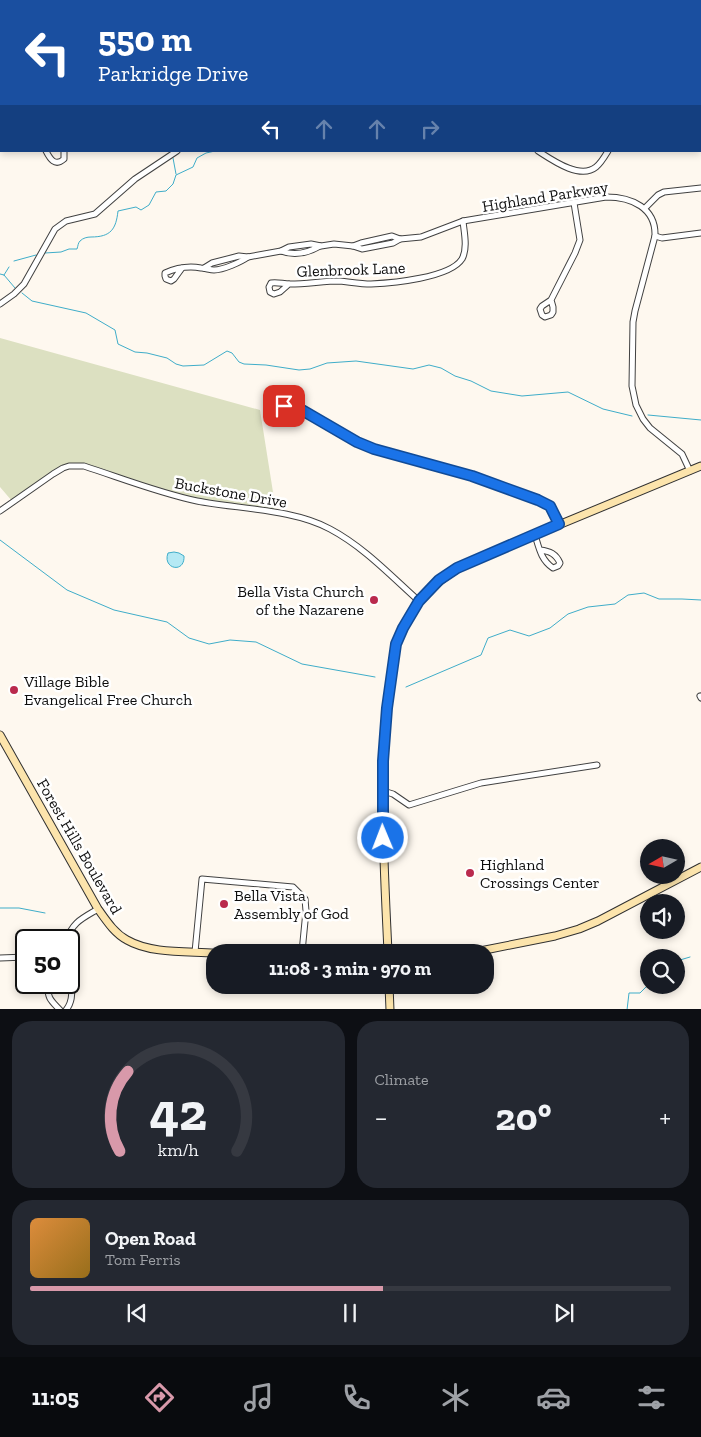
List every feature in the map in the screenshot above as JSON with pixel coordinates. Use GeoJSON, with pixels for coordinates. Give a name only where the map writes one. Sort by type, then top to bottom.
{"type":"FeatureCollection","features":[{"type":"Feature","properties":{"kind":"main road"},"geometry":{"type":"LineString","coordinates":[[388,944],[382,820],[387,708],[396,644],[419,601],[439,580],[457,568],[701,466]]}},
{"type":"Feature","properties":{"kind":"main road","name":"Forest Hills Boulevard"},"geometry":{"type":"LineString","coordinates":[[0,735],[98,909],[115,931],[126,940],[138,945],[160,950],[206,953]]}},
{"type":"Feature","properties":{"kind":"main road"},"geometry":{"type":"LineString","coordinates":[[494,948],[555,936],[579,929],[701,867]]}},
{"type":"Feature","properties":{"kind":"main road"},"geometry":{"type":"LineString","coordinates":[[389,994],[390,1009]]}},
{"type":"Feature","properties":{"kind":"street"},"geometry":{"type":"LineString","coordinates":[[47,152],[51,160],[56,163],[64,159],[64,152]]}},
{"type":"Feature","properties":{"kind":"street"},"geometry":{"type":"LineString","coordinates":[[0,304],[8,300],[20,289],[55,229],[66,222],[95,214],[135,179],[176,152]]}},
{"type":"Feature","properties":{"kind":"street"},"geometry":{"type":"LineString","coordinates":[[540,152],[564,166],[583,171],[596,167],[607,152]]}},
{"type":"Feature","properties":{"kind":"street"},"geometry":{"type":"LineString","coordinates":[[690,471],[682,454],[650,428],[636,405],[632,386],[633,322],[656,229],[652,217],[645,208],[658,195],[664,192],[701,188]]}},
{"type":"Feature","properties":{"kind":"street","name":"Highland Parkway"},"geometry":{"type":"LineString","coordinates":[[182,268],[204,268],[212,263],[239,256],[248,257],[281,251],[289,247],[311,244],[321,246],[334,244],[362,249],[393,243],[400,239],[422,237],[463,221],[606,197],[629,200],[645,208]]}},
{"type":"Feature","properties":{"kind":"street"},"geometry":{"type":"LineString","coordinates":[[551,300],[580,240],[574,203]]}},
{"type":"Feature","properties":{"kind":"street","name":"Glenbrook Lane"},"geometry":{"type":"LineString","coordinates":[[288,284],[340,281],[369,284],[432,276],[457,264],[462,258],[465,248],[463,221]]}},
{"type":"Feature","properties":{"kind":"street"},"geometry":{"type":"LineString","coordinates":[[655,236],[662,238],[701,233]]}},
{"type":"Feature","properties":{"kind":"street"},"geometry":{"type":"LineString","coordinates":[[303,411],[357,442],[374,449],[472,476],[538,500],[550,506],[559,524]]}},
{"type":"Feature","properties":{"kind":"street","name":"Buckstone Drive"},"geometry":{"type":"LineString","coordinates":[[0,512],[63,468],[84,466],[177,497],[288,515],[316,522],[348,540],[419,601]]}},
{"type":"Feature","properties":{"kind":"street"},"geometry":{"type":"LineString","coordinates":[[535,534],[540,550]]}},
{"type":"Feature","properties":{"kind":"street"},"geometry":{"type":"LineString","coordinates":[[383,791],[393,794],[409,805],[481,783],[597,765]]}},
{"type":"Feature","properties":{"kind":"street"},"geometry":{"type":"LineString","coordinates":[[195,952],[202,880],[293,886],[305,899],[306,911],[303,944]]}},
{"type":"Feature","properties":{"kind":"street"},"geometry":{"type":"LineString","coordinates":[[71,929],[73,925],[98,909]]}},
{"type":"Feature","properties":{"kind":"street"},"geometry":{"type":"LineString","coordinates":[[0,958],[15,957]]}},
{"type":"Feature","properties":{"kind":"street"},"geometry":{"type":"LineString","coordinates":[[48,994],[50,1000],[59,1009]]}},
{"type":"Feature","properties":{"kind":"street"},"geometry":{"type":"LineString","coordinates":[[67,1009],[72,998],[72,994]]}},
{"type":"Feature","properties":{"kind":"green space"},"geometry":{"type":"Polygon","coordinates":[[[0,338],[260,410],[276,511],[195,499],[74,463],[64,465],[12,501],[0,487],[0,338]]]}},
{"type":"Feature","properties":{"kind":"water"},"geometry":{"type":"Polygon","coordinates":[[[174,552],[184,556],[183,562],[178,567],[171,566],[168,563],[168,553],[174,552]]]}},
{"type":"Feature","properties":{"kind":"waterway"},"geometry":{"type":"LineString","coordinates":[[45,253],[77,249],[79,242],[84,238],[108,234],[116,223],[118,211],[136,207],[141,210],[149,205],[156,192],[166,191],[173,184],[176,175],[193,167],[197,158],[210,152]]}},
{"type":"Feature","properties":{"kind":"waterway"},"geometry":{"type":"LineString","coordinates":[[173,158],[176,174]]}},
{"type":"Feature","properties":{"kind":"waterway"},"geometry":{"type":"LineString","coordinates":[[14,261],[36,255]]}},
{"type":"Feature","properties":{"kind":"waterway"},"geometry":{"type":"LineString","coordinates":[[4,275],[9,267]]}},
{"type":"Feature","properties":{"kind":"waterway"},"geometry":{"type":"LineString","coordinates":[[0,274],[4,275],[15,288]]}},
{"type":"Feature","properties":{"kind":"waterway"},"geometry":{"type":"LineString","coordinates":[[22,293],[32,301],[86,313],[115,330],[118,344],[135,352],[167,358],[183,366],[204,365],[227,351],[244,364],[299,370],[310,369],[327,363],[356,361],[413,369],[429,365],[441,368],[491,391],[522,396],[568,392],[603,409],[632,416]]}},
{"type":"Feature","properties":{"kind":"waterway"},"geometry":{"type":"LineString","coordinates":[[648,415],[701,420]]}},
{"type":"Feature","properties":{"kind":"waterway"},"geometry":{"type":"LineString","coordinates":[[0,540],[67,590],[114,610],[167,622],[189,638],[209,644],[230,640],[256,642],[302,664],[375,677]]}},
{"type":"Feature","properties":{"kind":"waterway"},"geometry":{"type":"LineString","coordinates":[[406,687],[481,655],[488,638],[510,630],[529,636],[550,628],[568,614],[588,607],[615,604],[628,595],[644,593],[659,599],[701,600]]}},
{"type":"Feature","properties":{"kind":"waterway"},"geometry":{"type":"LineString","coordinates":[[0,908],[19,908],[45,913]]}},
{"type":"Feature","properties":{"kind":"waterway"},"geometry":{"type":"LineString","coordinates":[[685,958],[690,957]]}},
{"type":"Feature","properties":{"kind":"waterway"},"geometry":{"type":"LineString","coordinates":[[627,1009],[629,993],[640,993]]}},
{"type":"Feature","properties":{"kind":"place","name":"Bella Vista Church of the Nazarene"},"geometry":{"type":"Point","coordinates":[374,600]}},
{"type":"Feature","properties":{"kind":"place","name":"Village Bible Evangelical Free Church"},"geometry":{"type":"Point","coordinates":[14,690]}},
{"type":"Feature","properties":{"kind":"place","name":"Highland Crossings Center"},"geometry":{"type":"Point","coordinates":[470,873]}},
{"type":"Feature","properties":{"kind":"place","name":"Bella Vista Assembly of God"},"geometry":{"type":"Point","coordinates":[224,904]}},
{"type":"Feature","properties":{"kind":"route"},"geometry":{"type":"LineString","coordinates":[[284,406],[290,404],[295,406],[357,442],[374,449],[472,476],[538,500],[550,506],[559,524],[474,560],[439,580],[419,601],[403,628],[396,644],[387,708],[383,761],[383,838]]}}]}
